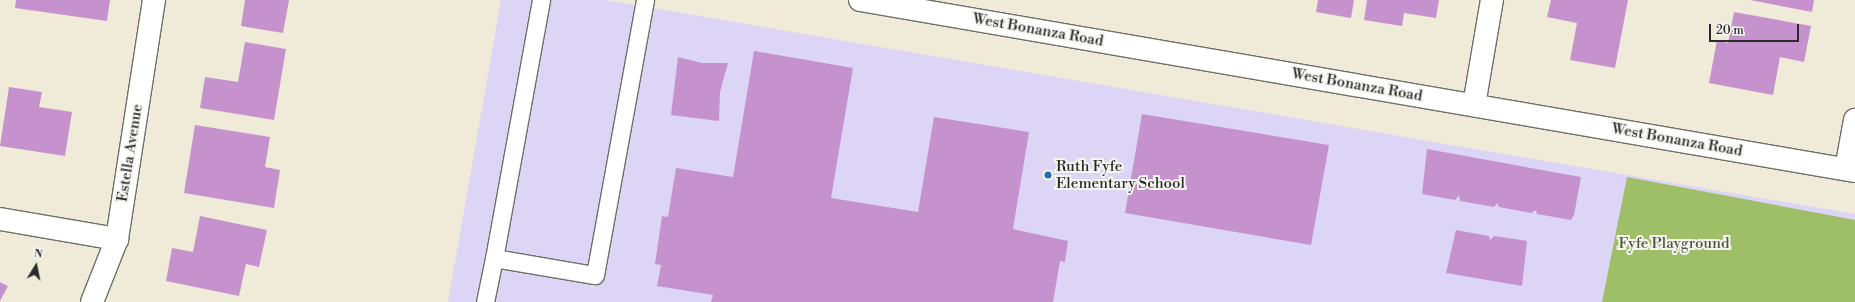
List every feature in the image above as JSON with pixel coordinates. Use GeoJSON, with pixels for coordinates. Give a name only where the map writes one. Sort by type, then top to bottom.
{"type":"FeatureCollection","features":[{"type":"Feature","properties":{"kind":"street","name":"Estella Avenue"},"geometry":{"type":"LineString","coordinates":[[92,302],[117,239],[154,0]]}},
{"type":"Feature","properties":{"kind":"street","name":"West Bonanza Road"},"geometry":{"type":"LineString","coordinates":[[860,0],[1850,170]]}},
{"type":"Feature","properties":{"kind":"street"},"geometry":{"type":"LineString","coordinates":[[1474,105],[1492,0]]}},
{"type":"Feature","properties":{"kind":"street"},"geometry":{"type":"LineString","coordinates":[[1850,170],[1855,120]]}},
{"type":"Feature","properties":{"kind":"street"},"geometry":{"type":"LineString","coordinates":[[0,219],[117,239]]}},
{"type":"Feature","properties":{"kind":"lane"},"geometry":{"type":"LineString","coordinates":[[485,302],[541,0]]}},
{"type":"Feature","properties":{"kind":"lane"},"geometry":{"type":"LineString","coordinates":[[494,258],[595,275],[645,0]]}},
{"type":"Feature","properties":{"kind":"shaded area","name":"Ruth Fyfe Elementary School"},"geometry":{"type":"Polygon","coordinates":[[[501,0],[606,0],[1855,214],[1855,302],[448,302],[501,0]]]}},
{"type":"Feature","properties":{"kind":"green space","name":"Fyfe Playground"},"geometry":{"type":"Polygon","coordinates":[[[1627,177],[1855,220],[1855,302],[1602,302],[1627,177]]]}},
{"type":"Feature","properties":{"kind":"building"},"geometry":{"type":"Polygon","coordinates":[[[16,0],[110,0],[107,21],[15,8],[16,0]]]}},
{"type":"Feature","properties":{"kind":"building"},"geometry":{"type":"Polygon","coordinates":[[[245,0],[289,0],[283,33],[241,26],[245,0]]]}},
{"type":"Feature","properties":{"kind":"building"},"geometry":{"type":"Polygon","coordinates":[[[1318,0],[1354,0],[1351,18],[1316,12],[1318,0]]]}},
{"type":"Feature","properties":{"kind":"building"},"geometry":{"type":"Polygon","coordinates":[[[1367,0],[1439,0],[1436,18],[1404,13],[1402,26],[1364,20],[1367,0]]]}},
{"type":"Feature","properties":{"kind":"building"},"geometry":{"type":"Polygon","coordinates":[[[1551,0],[1628,0],[1615,68],[1570,60],[1577,23],[1547,17],[1551,0]]]}},
{"type":"Feature","properties":{"kind":"building"},"geometry":{"type":"Polygon","coordinates":[[[1750,0],[1814,0],[1812,12],[1750,0]]]}},
{"type":"Feature","properties":{"kind":"building"},"geometry":{"type":"Polygon","coordinates":[[[1734,12],[1811,26],[1804,62],[1780,57],[1773,95],[1709,83],[1717,40],[1728,43],[1734,12]]]}},
{"type":"Feature","properties":{"kind":"building"},"geometry":{"type":"Polygon","coordinates":[[[245,42],[286,49],[274,120],[200,108],[205,77],[238,82],[245,42]]]}},
{"type":"Feature","properties":{"kind":"building"},"geometry":{"type":"Polygon","coordinates":[[[754,51],[853,68],[831,198],[918,212],[934,117],[1029,132],[1013,229],[1068,241],[1065,262],[1060,261],[1053,302],[711,302],[713,295],[657,286],[661,265],[655,264],[662,216],[668,217],[676,168],[733,177],[754,51]]]}},
{"type":"Feature","properties":{"kind":"building"},"geometry":{"type":"Polygon","coordinates":[[[678,57],[702,63],[728,63],[720,92],[719,121],[671,115],[678,57]]]}},
{"type":"Feature","properties":{"kind":"building"},"geometry":{"type":"Polygon","coordinates":[[[9,87],[42,92],[39,107],[72,112],[65,156],[0,146],[9,87]]]}},
{"type":"Feature","properties":{"kind":"building"},"geometry":{"type":"Polygon","coordinates":[[[1142,114],[1329,145],[1311,245],[1125,213],[1142,114]]]}},
{"type":"Feature","properties":{"kind":"building"},"geometry":{"type":"Polygon","coordinates":[[[195,125],[270,137],[265,167],[280,170],[274,208],[184,193],[195,125]]]}},
{"type":"Feature","properties":{"kind":"building"},"geometry":{"type":"Polygon","coordinates":[[[1427,149],[1581,177],[1574,215],[1571,220],[1537,214],[1536,210],[1531,213],[1499,207],[1497,203],[1494,207],[1460,201],[1459,195],[1455,200],[1422,194],[1427,149]]]}},
{"type":"Feature","properties":{"kind":"building"},"geometry":{"type":"Polygon","coordinates":[[[200,216],[267,230],[259,267],[246,264],[239,296],[166,281],[172,248],[193,252],[200,216]]]}},
{"type":"Feature","properties":{"kind":"building"},"geometry":{"type":"Polygon","coordinates":[[[1456,230],[1489,236],[1490,240],[1494,236],[1527,241],[1522,286],[1446,273],[1456,230]]]}},
{"type":"Feature","properties":{"kind":"building"},"geometry":{"type":"Polygon","coordinates":[[[0,282],[8,286],[0,301],[0,282]]]}},
{"type":"Feature","properties":{"kind":"place","name":"Ruth Fyfe Elementary School"},"geometry":{"type":"Point","coordinates":[1048,175]}}]}
